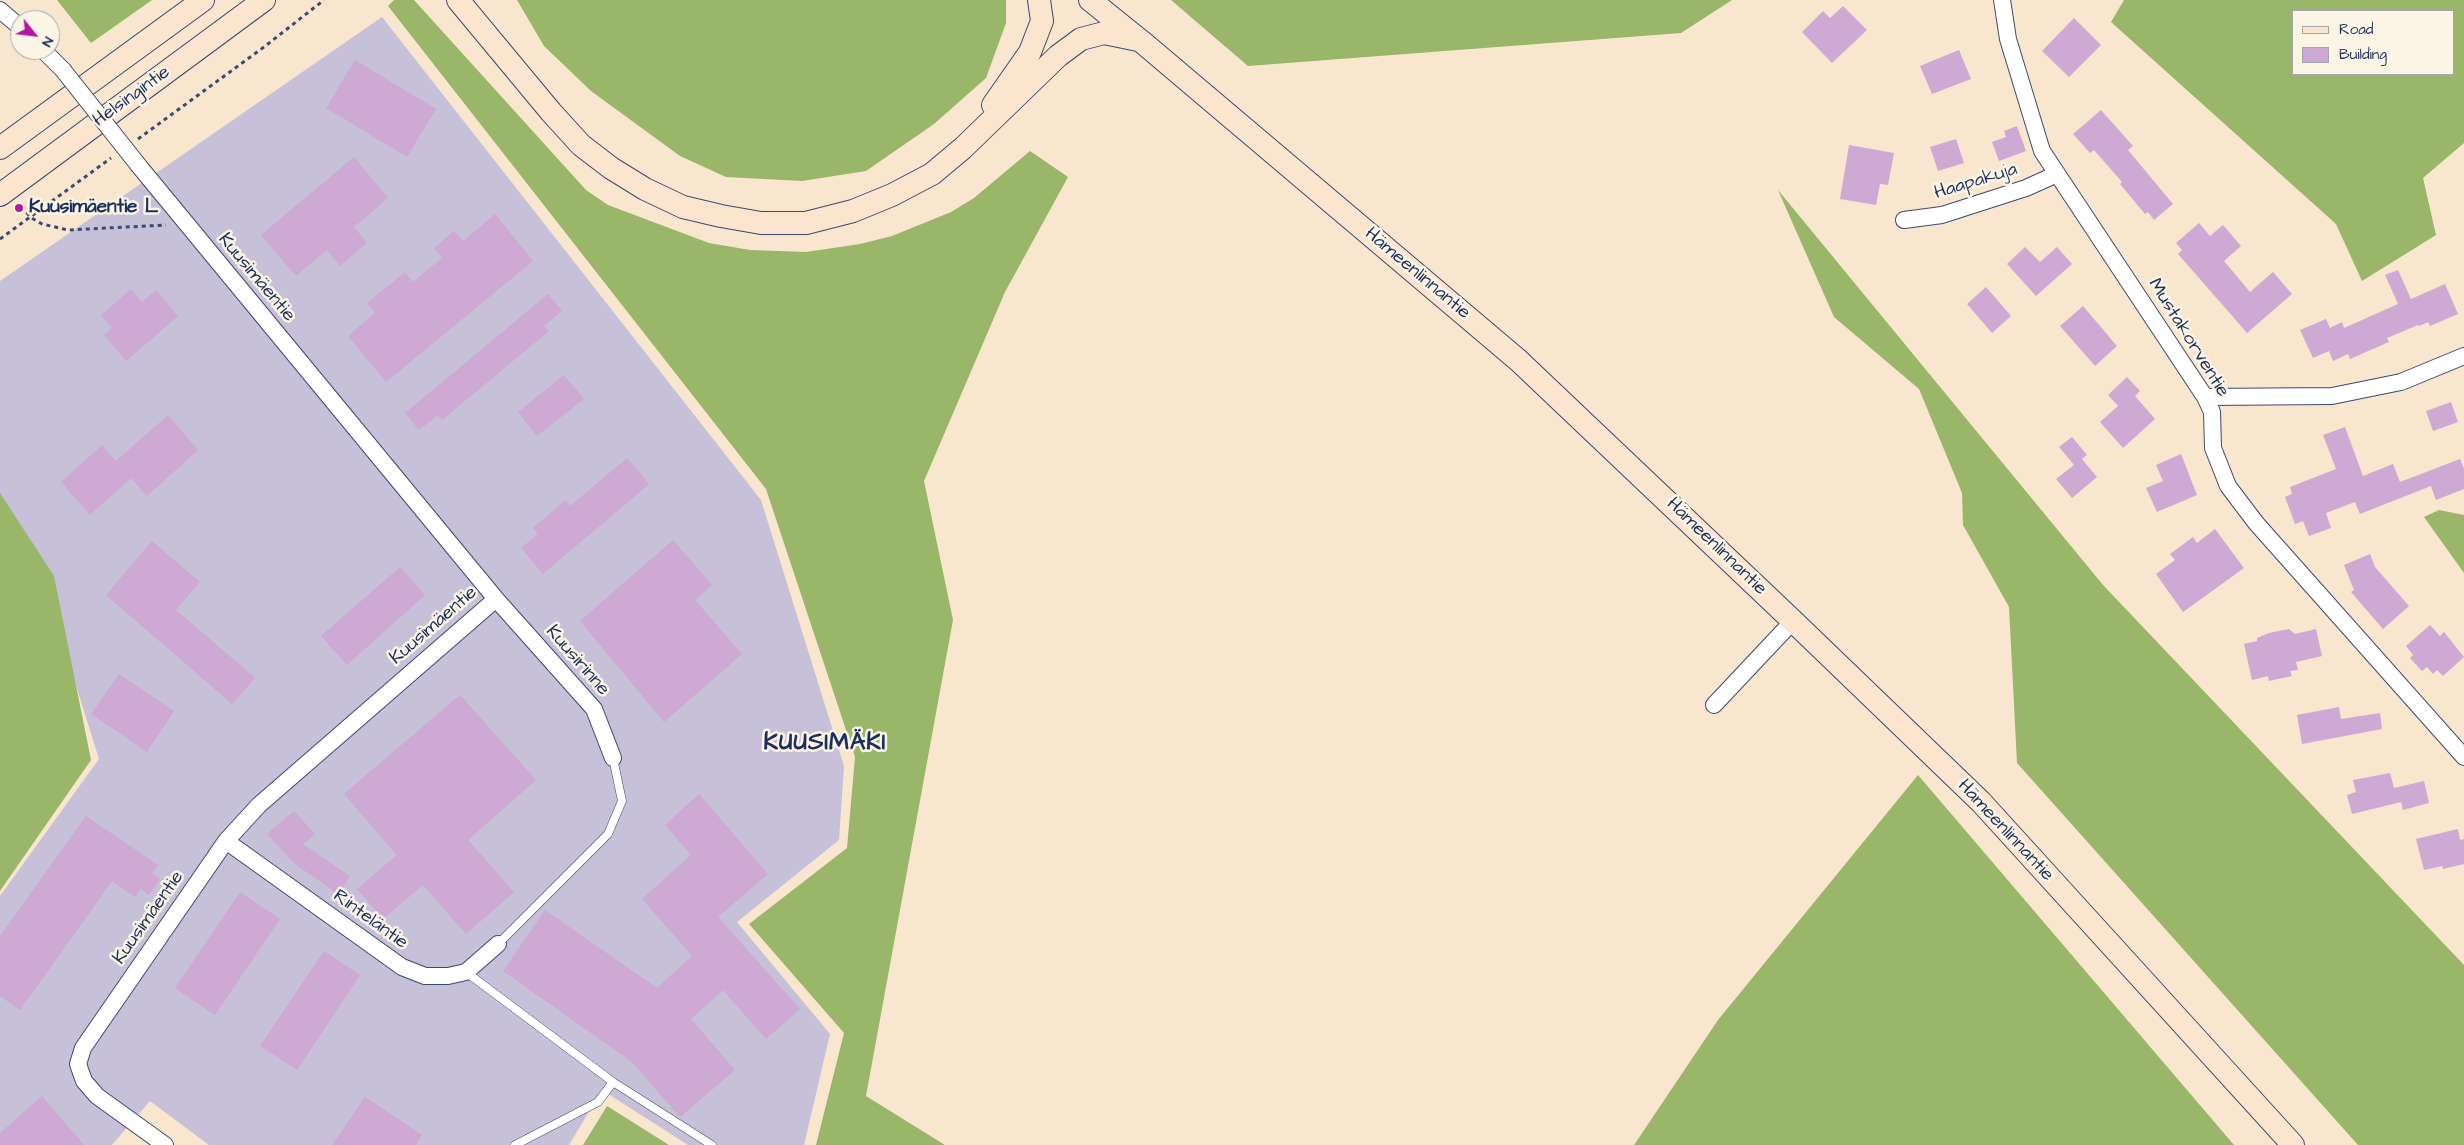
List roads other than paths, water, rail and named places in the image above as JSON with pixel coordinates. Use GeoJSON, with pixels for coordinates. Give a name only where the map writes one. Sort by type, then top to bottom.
{"type":"FeatureCollection","features":[{"type":"Feature","properties":{"kind":"main road","name":"Helsingintie"},"geometry":{"type":"LineString","coordinates":[[0,148],[203,0]]}},
{"type":"Feature","properties":{"kind":"main road","name":"Helsingintie"},"geometry":{"type":"LineString","coordinates":[[0,195],[264,0]]}},
{"type":"Feature","properties":{"kind":"main road"},"geometry":{"type":"LineString","coordinates":[[458,0],[580,145],[611,168],[645,189],[683,207],[721,216],[761,222],[806,223],[853,211],[892,195],[932,174],[963,148],[1058,56],[1082,39],[1104,33],[1141,41]]}},
{"type":"Feature","properties":{"kind":"main road"},"geometry":{"type":"LineString","coordinates":[[963,148],[1030,52],[1042,21],[1039,0]]}},
{"type":"Feature","properties":{"kind":"main road","name":"Hämeenlinnantie"},"geometry":{"type":"LineString","coordinates":[[1090,0],[1518,360],[1793,620],[1981,802],[2293,1145]]}},
{"type":"Feature","properties":{"kind":"street","name":"Mustakorventie"},"geometry":{"type":"LineString","coordinates":[[2002,0],[2008,39],[2042,150],[2206,397],[2212,412],[2213,448],[2228,486],[2256,523],[2464,757]]}},
{"type":"Feature","properties":{"kind":"street"},"geometry":{"type":"LineString","coordinates":[[0,10],[10,18]]}},
{"type":"Feature","properties":{"kind":"street","name":"Kuusimäentie"},"geometry":{"type":"LineString","coordinates":[[53,60],[63,70],[138,166],[496,599],[259,804],[226,841],[83,1048],[78,1064],[84,1081],[97,1096],[165,1145]]}},
{"type":"Feature","properties":{"kind":"street","name":"Haapakuja"},"geometry":{"type":"LineString","coordinates":[[1904,220],[1942,215],[2026,188],[2057,174]]}},
{"type":"Feature","properties":{"kind":"street"},"geometry":{"type":"LineString","coordinates":[[2206,397],[2332,396],[2401,382],[2464,356]]}},
{"type":"Feature","properties":{"kind":"street","name":"Kuusirinne"},"geometry":{"type":"LineString","coordinates":[[496,599],[594,709],[613,758]]}},
{"type":"Feature","properties":{"kind":"street"},"geometry":{"type":"LineString","coordinates":[[1714,705],[1793,620]]}},
{"type":"Feature","properties":{"kind":"street","name":"Rinteläntie"},"geometry":{"type":"LineString","coordinates":[[226,841],[402,967],[424,976],[448,976],[466,972]]}},
{"type":"Feature","properties":{"kind":"street"},"geometry":{"type":"LineString","coordinates":[[466,972],[498,944]]}},
{"type":"Feature","properties":{"kind":"lane"},"geometry":{"type":"LineString","coordinates":[[498,944],[608,834],[622,801],[613,758]]}},
{"type":"Feature","properties":{"kind":"lane"},"geometry":{"type":"LineString","coordinates":[[466,972],[613,1082],[712,1145]]}},
{"type":"Feature","properties":{"kind":"lane"},"geometry":{"type":"LineString","coordinates":[[515,1145],[598,1102],[613,1082]]}},
{"type":"Feature","properties":{"kind":"place","name":"Kuusimäentie L"},"geometry":{"type":"Point","coordinates":[19,208]}},
{"type":"Feature","properties":{"kind":"district","name":"KUUSIMÄKI"},"geometry":{"type":"Point","coordinates":[825,744]}}]}
